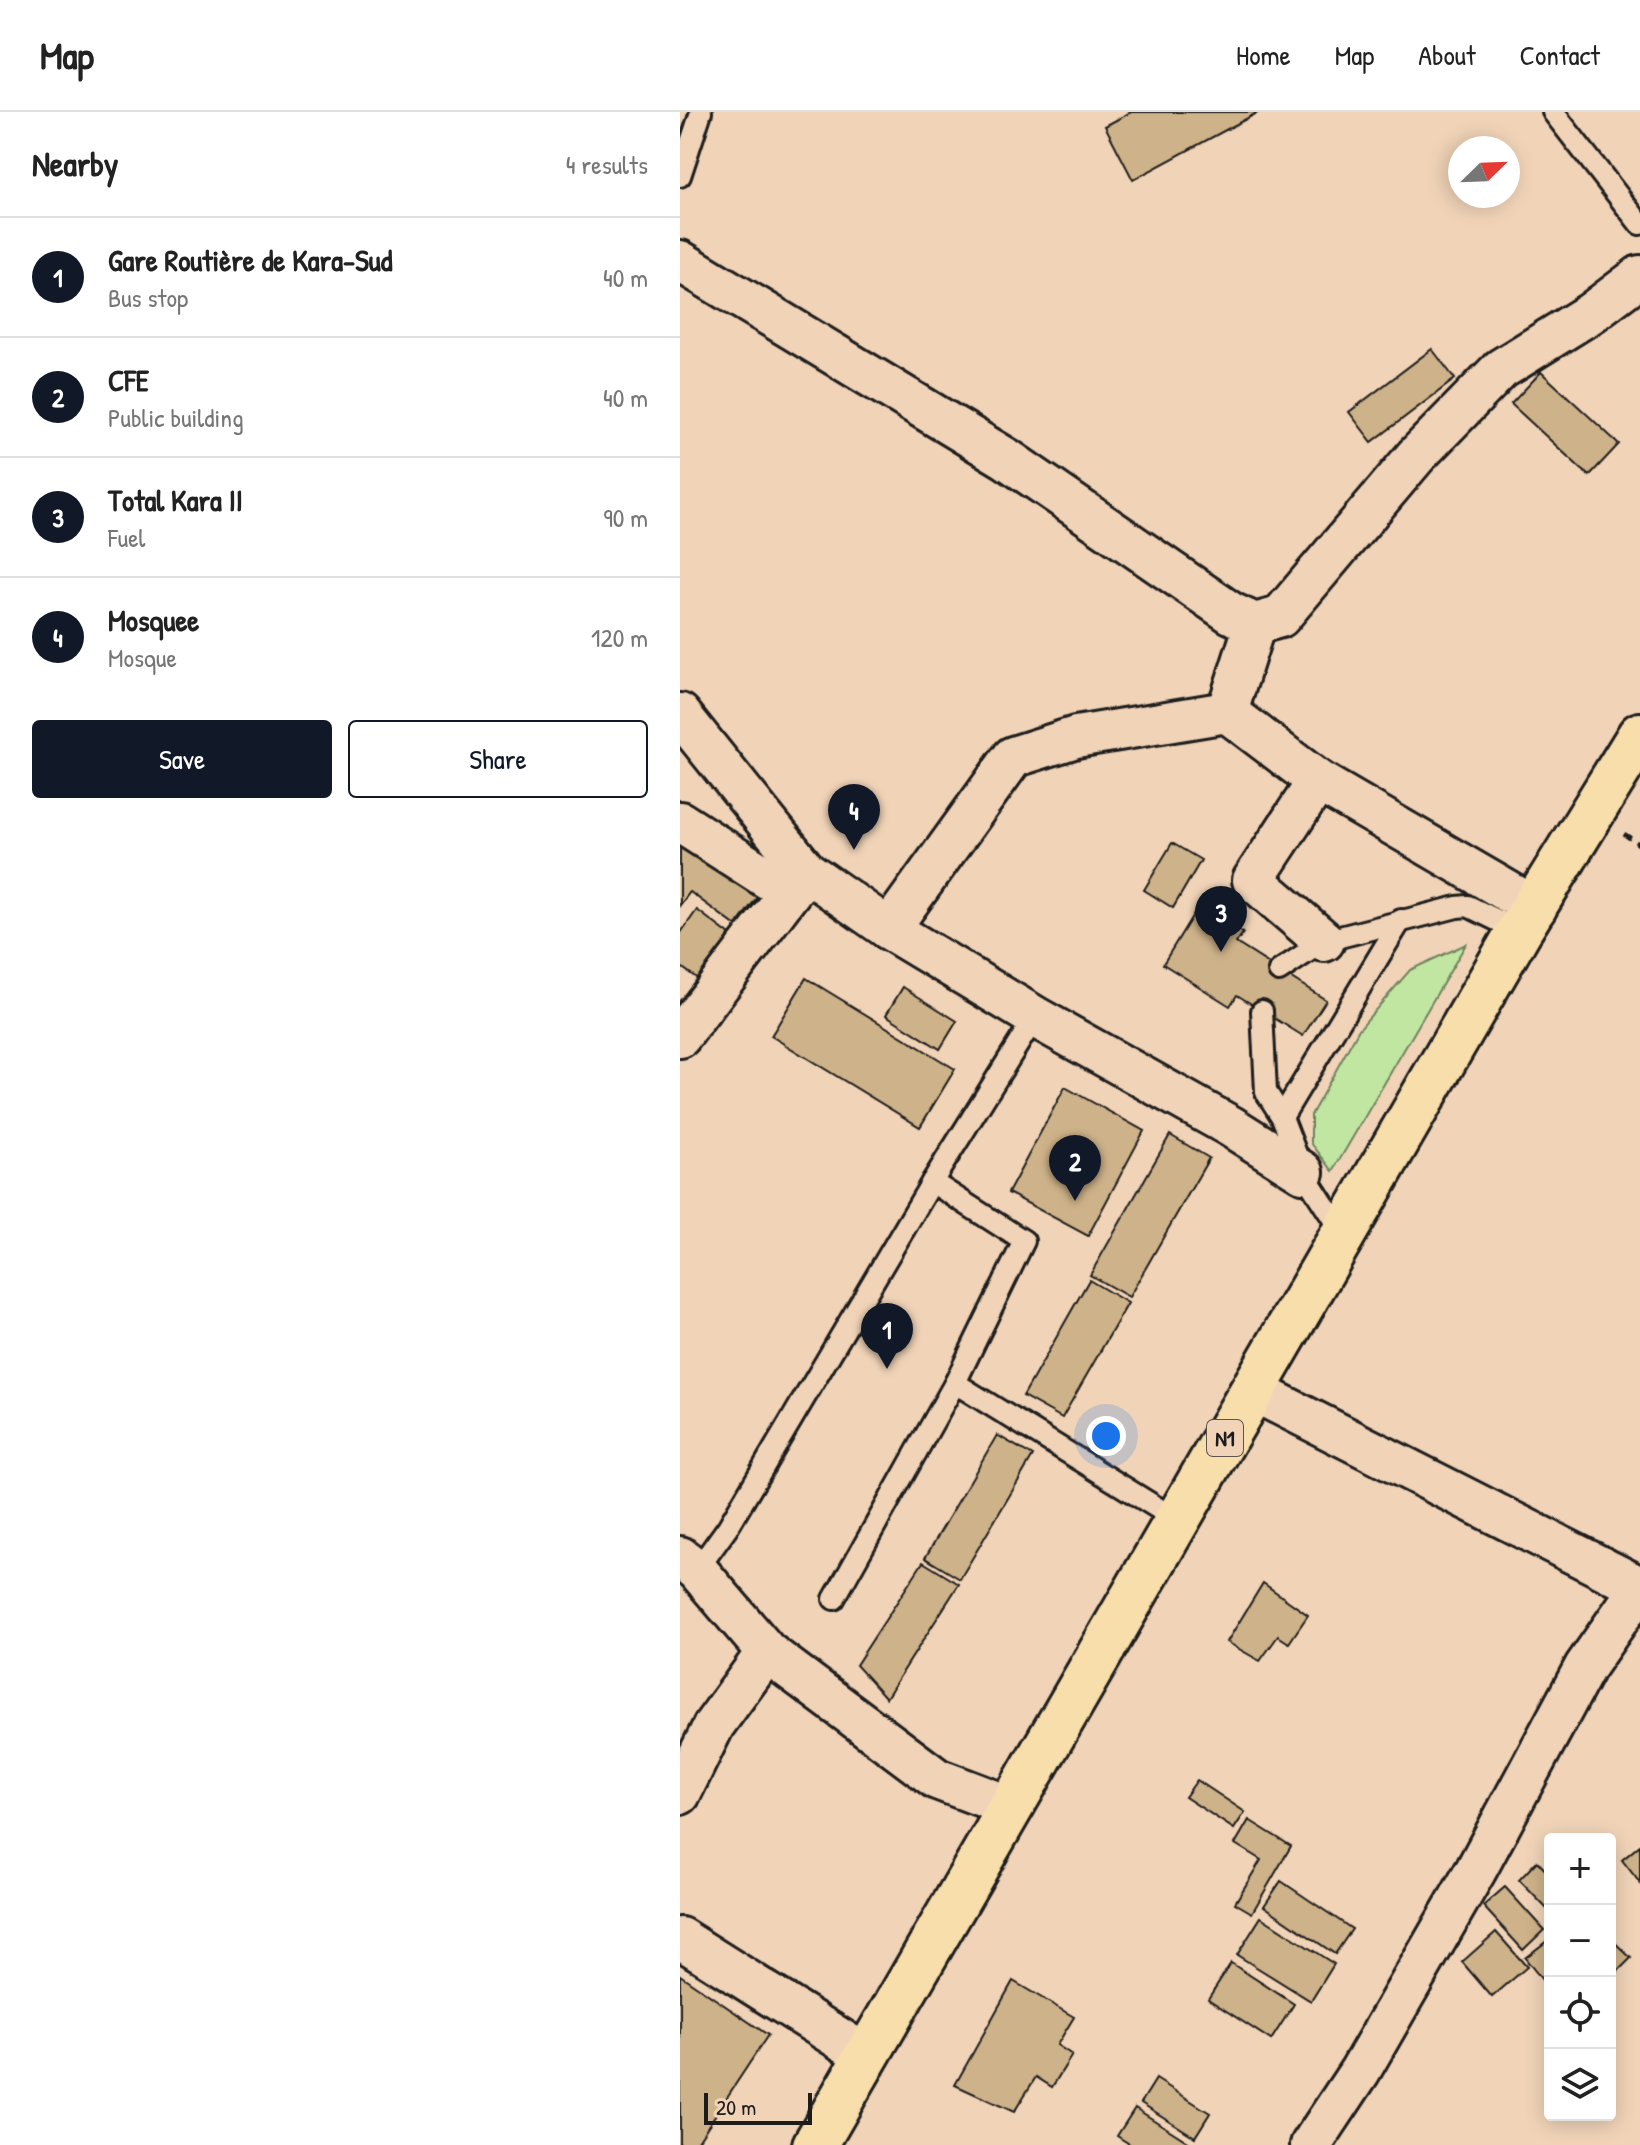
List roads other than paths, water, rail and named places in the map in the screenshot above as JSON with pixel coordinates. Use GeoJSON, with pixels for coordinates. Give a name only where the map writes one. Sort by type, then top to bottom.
{"type":"FeatureCollection","features":[{"type":"Feature","properties":{"kind":"highway","name":"N1"},"geometry":{"type":"LineString","coordinates":[[815,2145],[1343,1234],[1527,920],[1640,735]]}},
{"type":"Feature","properties":{"kind":"street"},"geometry":{"type":"LineString","coordinates":[[680,261],[1007,459],[1231,613],[1255,624],[1280,617],[1416,456],[1501,369],[1591,313],[1640,276]]}},
{"type":"Feature","properties":{"kind":"street"},"geometry":{"type":"LineString","coordinates":[[1227,712],[1255,624]]}},
{"type":"Feature","properties":{"kind":"street"},"geometry":{"type":"LineString","coordinates":[[889,929],[1013,757],[1076,737],[1227,712],[1318,781],[1527,920]]}},
{"type":"Feature","properties":{"kind":"street"},"geometry":{"type":"LineString","coordinates":[[680,714],[798,881]]}},
{"type":"Feature","properties":{"kind":"street"},"geometry":{"type":"LineString","coordinates":[[1318,781],[1253,880],[1324,941]]}},
{"type":"Feature","properties":{"kind":"street"},"geometry":{"type":"LineString","coordinates":[[680,822],[889,929],[1035,1017],[1230,1126],[1303,1172]]}},
{"type":"Feature","properties":{"kind":"street"},"geometry":{"type":"LineString","coordinates":[[680,1037],[798,881]]}},
{"type":"Feature","properties":{"kind":"street"},"geometry":{"type":"LineString","coordinates":[[1252,1390],[1640,1588],[1585,1667],[1476,1870],[1360,2071],[1311,2145]]}},
{"type":"Feature","properties":{"kind":"street"},"geometry":{"type":"LineString","coordinates":[[688,1563],[767,1652],[937,1779],[1011,1807]]}},
{"type":"Feature","properties":{"kind":"street"},"geometry":{"type":"LineString","coordinates":[[680,1794],[714,1725],[767,1652]]}},
{"type":"Feature","properties":{"kind":"street"},"geometry":{"type":"LineString","coordinates":[[680,1938],[867,2056]]}},
{"type":"Feature","properties":{"kind":"lane"},"geometry":{"type":"LineString","coordinates":[[680,176],[701,112]]}},
{"type":"Feature","properties":{"kind":"lane"},"geometry":{"type":"LineString","coordinates":[[1553,112],[1640,224]]}},
{"type":"Feature","properties":{"kind":"lane"},"geometry":{"type":"LineString","coordinates":[[1279,971],[1324,941],[1468,906],[1527,920]]}},
{"type":"Feature","properties":{"kind":"lane"},"geometry":{"type":"LineString","coordinates":[[1282,1117],[1401,920]]}},
{"type":"Feature","properties":{"kind":"lane"},"geometry":{"type":"LineString","coordinates":[[1262,1011],[1266,1092],[1282,1117],[1303,1172],[1343,1234]]}},
{"type":"Feature","properties":{"kind":"lane"},"geometry":{"type":"LineString","coordinates":[[688,1563],[728,1527],[932,1182],[1035,1017]]}},
{"type":"Feature","properties":{"kind":"lane"},"geometry":{"type":"LineString","coordinates":[[834,1599],[955,1383],[1024,1241],[932,1182]]}},
{"type":"Feature","properties":{"kind":"lane"},"geometry":{"type":"LineString","coordinates":[[955,1383],[1177,1520]]}},
{"type":"Feature","properties":{"kind":"place","name":"Mosquee"},"geometry":{"type":"Point","coordinates":[854,850]}},
{"type":"Feature","properties":{"kind":"place","name":"Total Kara II"},"geometry":{"type":"Point","coordinates":[1221,952]}},
{"type":"Feature","properties":{"kind":"place","name":"CFE"},"geometry":{"type":"Point","coordinates":[1075,1201]}},
{"type":"Feature","properties":{"kind":"place","name":"Gare Routière de Kara-Sud"},"geometry":{"type":"Point","coordinates":[887,1369]}}]}
